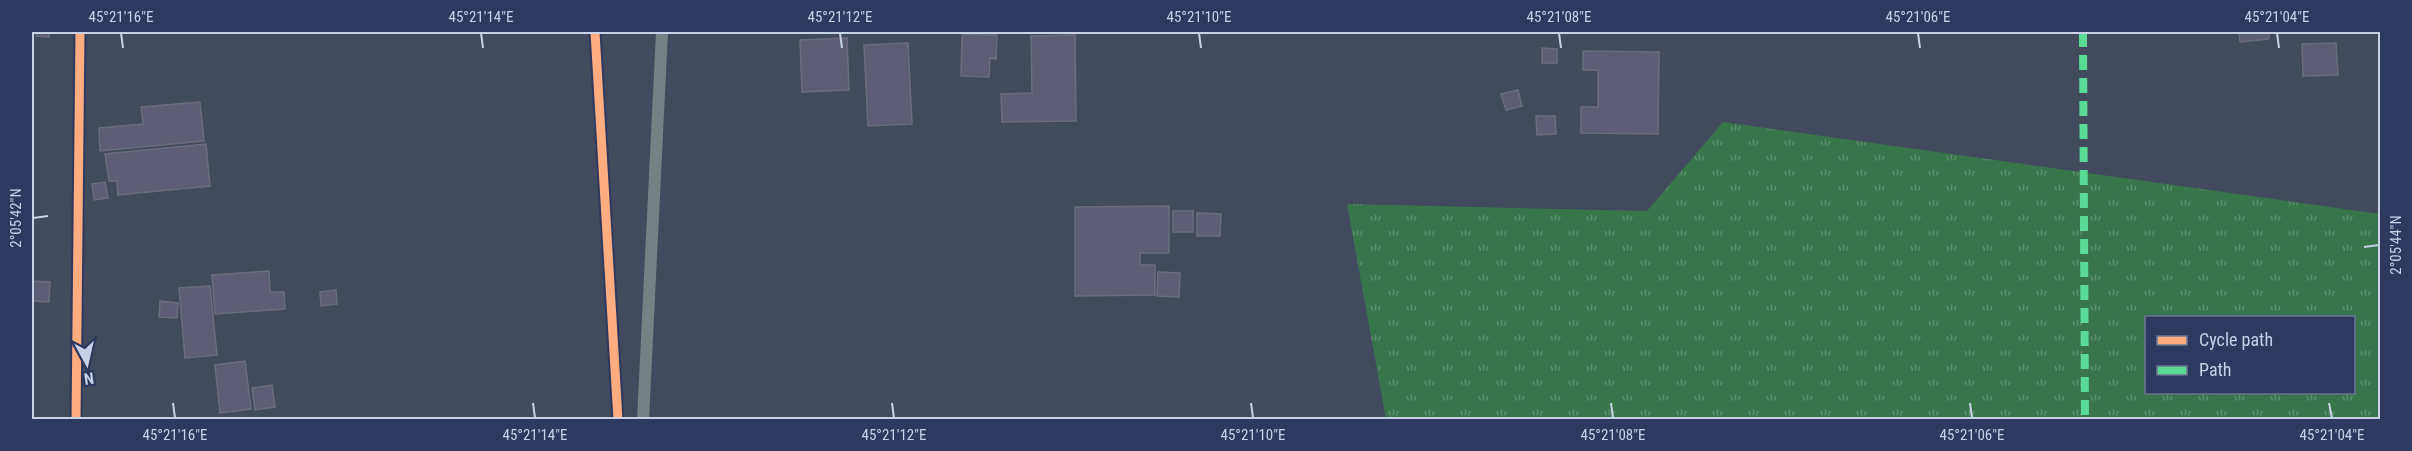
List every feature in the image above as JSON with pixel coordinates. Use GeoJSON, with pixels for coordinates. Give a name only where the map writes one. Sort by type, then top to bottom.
{"type":"FeatureCollection","features":[{"type":"Feature","properties":{"kind":"street"},"geometry":{"type":"LineString","coordinates":[[76,420],[80,32]]}},
{"type":"Feature","properties":{"kind":"street"},"geometry":{"type":"LineString","coordinates":[[595,32],[618,420]]}},
{"type":"Feature","properties":{"kind":"street"},"geometry":{"type":"LineString","coordinates":[[643,420],[662,32]]}},
{"type":"Feature","properties":{"kind":"green space"},"geometry":{"type":"Polygon","coordinates":[[[1723,122],[2380,214],[2380,419],[1386,419],[1347,204],[1647,211],[1723,122]]]}},
{"type":"Feature","properties":{"kind":"building"},"geometry":{"type":"Polygon","coordinates":[[[37,32],[49,32],[49,37],[36,36],[37,32]]]}},
{"type":"Feature","properties":{"kind":"building"},"geometry":{"type":"Polygon","coordinates":[[[2239,32],[2269,32],[2269,39],[2240,42],[2239,32]]]}},
{"type":"Feature","properties":{"kind":"building"},"geometry":{"type":"Polygon","coordinates":[[[962,34],[997,35],[996,59],[990,58],[989,77],[961,76],[962,34]]]}},
{"type":"Feature","properties":{"kind":"building"},"geometry":{"type":"Polygon","coordinates":[[[1075,35],[1076,121],[1002,122],[1001,94],[1032,93],[1031,36],[1075,35]]]}},
{"type":"Feature","properties":{"kind":"building"},"geometry":{"type":"Polygon","coordinates":[[[847,38],[849,90],[802,92],[800,40],[847,38]]]}},
{"type":"Feature","properties":{"kind":"building"},"geometry":{"type":"Polygon","coordinates":[[[908,43],[912,124],[868,126],[864,45],[908,43]]]}},
{"type":"Feature","properties":{"kind":"building"},"geometry":{"type":"Polygon","coordinates":[[[2336,43],[2338,75],[2303,76],[2302,44],[2336,43]]]}},
{"type":"Feature","properties":{"kind":"building"},"geometry":{"type":"Polygon","coordinates":[[[1542,48],[1557,49],[1557,63],[1542,63],[1542,48]]]}},
{"type":"Feature","properties":{"kind":"building"},"geometry":{"type":"Polygon","coordinates":[[[1583,51],[1659,52],[1658,134],[1581,133],[1581,107],[1598,107],[1598,70],[1583,70],[1583,51]]]}},
{"type":"Feature","properties":{"kind":"building"},"geometry":{"type":"Polygon","coordinates":[[[1518,90],[1522,106],[1506,110],[1501,94],[1518,90]]]}},
{"type":"Feature","properties":{"kind":"building"},"geometry":{"type":"Polygon","coordinates":[[[200,102],[204,141],[100,151],[99,128],[143,124],[141,107],[200,102]]]}},
{"type":"Feature","properties":{"kind":"building"},"geometry":{"type":"Polygon","coordinates":[[[1536,116],[1555,116],[1556,134],[1537,135],[1536,116]]]}},
{"type":"Feature","properties":{"kind":"building"},"geometry":{"type":"Polygon","coordinates":[[[206,144],[210,186],[118,195],[117,181],[109,181],[105,154],[206,144]]]}},
{"type":"Feature","properties":{"kind":"building"},"geometry":{"type":"Polygon","coordinates":[[[105,182],[108,198],[94,200],[92,184],[105,182]]]}},
{"type":"Feature","properties":{"kind":"building"},"geometry":{"type":"Polygon","coordinates":[[[1169,206],[1169,253],[1140,253],[1140,265],[1155,265],[1155,295],[1075,296],[1075,207],[1169,206]]]}},
{"type":"Feature","properties":{"kind":"building"},"geometry":{"type":"Polygon","coordinates":[[[1173,211],[1193,211],[1193,232],[1173,232],[1173,211]]]}},
{"type":"Feature","properties":{"kind":"building"},"geometry":{"type":"Polygon","coordinates":[[[1197,213],[1221,214],[1220,236],[1197,236],[1197,213]]]}},
{"type":"Feature","properties":{"kind":"building"},"geometry":{"type":"Polygon","coordinates":[[[269,271],[270,292],[284,292],[285,309],[215,314],[212,275],[269,271]]]}},
{"type":"Feature","properties":{"kind":"building"},"geometry":{"type":"Polygon","coordinates":[[[1158,272],[1180,273],[1179,297],[1157,296],[1158,272]]]}},
{"type":"Feature","properties":{"kind":"building"},"geometry":{"type":"Polygon","coordinates":[[[32,281],[50,282],[49,302],[32,301],[32,281]]]}},
{"type":"Feature","properties":{"kind":"building"},"geometry":{"type":"Polygon","coordinates":[[[210,286],[217,355],[185,358],[179,288],[210,286]]]}},
{"type":"Feature","properties":{"kind":"building"},"geometry":{"type":"Polygon","coordinates":[[[336,290],[337,304],[321,306],[320,292],[336,290]]]}},
{"type":"Feature","properties":{"kind":"building"},"geometry":{"type":"Polygon","coordinates":[[[160,301],[178,303],[177,318],[159,317],[160,301]]]}},
{"type":"Feature","properties":{"kind":"building"},"geometry":{"type":"Polygon","coordinates":[[[245,361],[251,409],[220,413],[215,365],[245,361]]]}},
{"type":"Feature","properties":{"kind":"building"},"geometry":{"type":"Polygon","coordinates":[[[272,385],[275,407],[255,410],[252,388],[272,385]]]}},
{"type":"Feature","properties":{"kind":"marked path"},"geometry":{"type":"LineString","coordinates":[[2083,32],[2085,420]]}},
{"type":"Feature","properties":{"kind":"cycle path"},"geometry":{"type":"LineString","coordinates":[[76,420],[80,32]]}},
{"type":"Feature","properties":{"kind":"cycle path"},"geometry":{"type":"LineString","coordinates":[[595,32],[618,420]]}}]}
